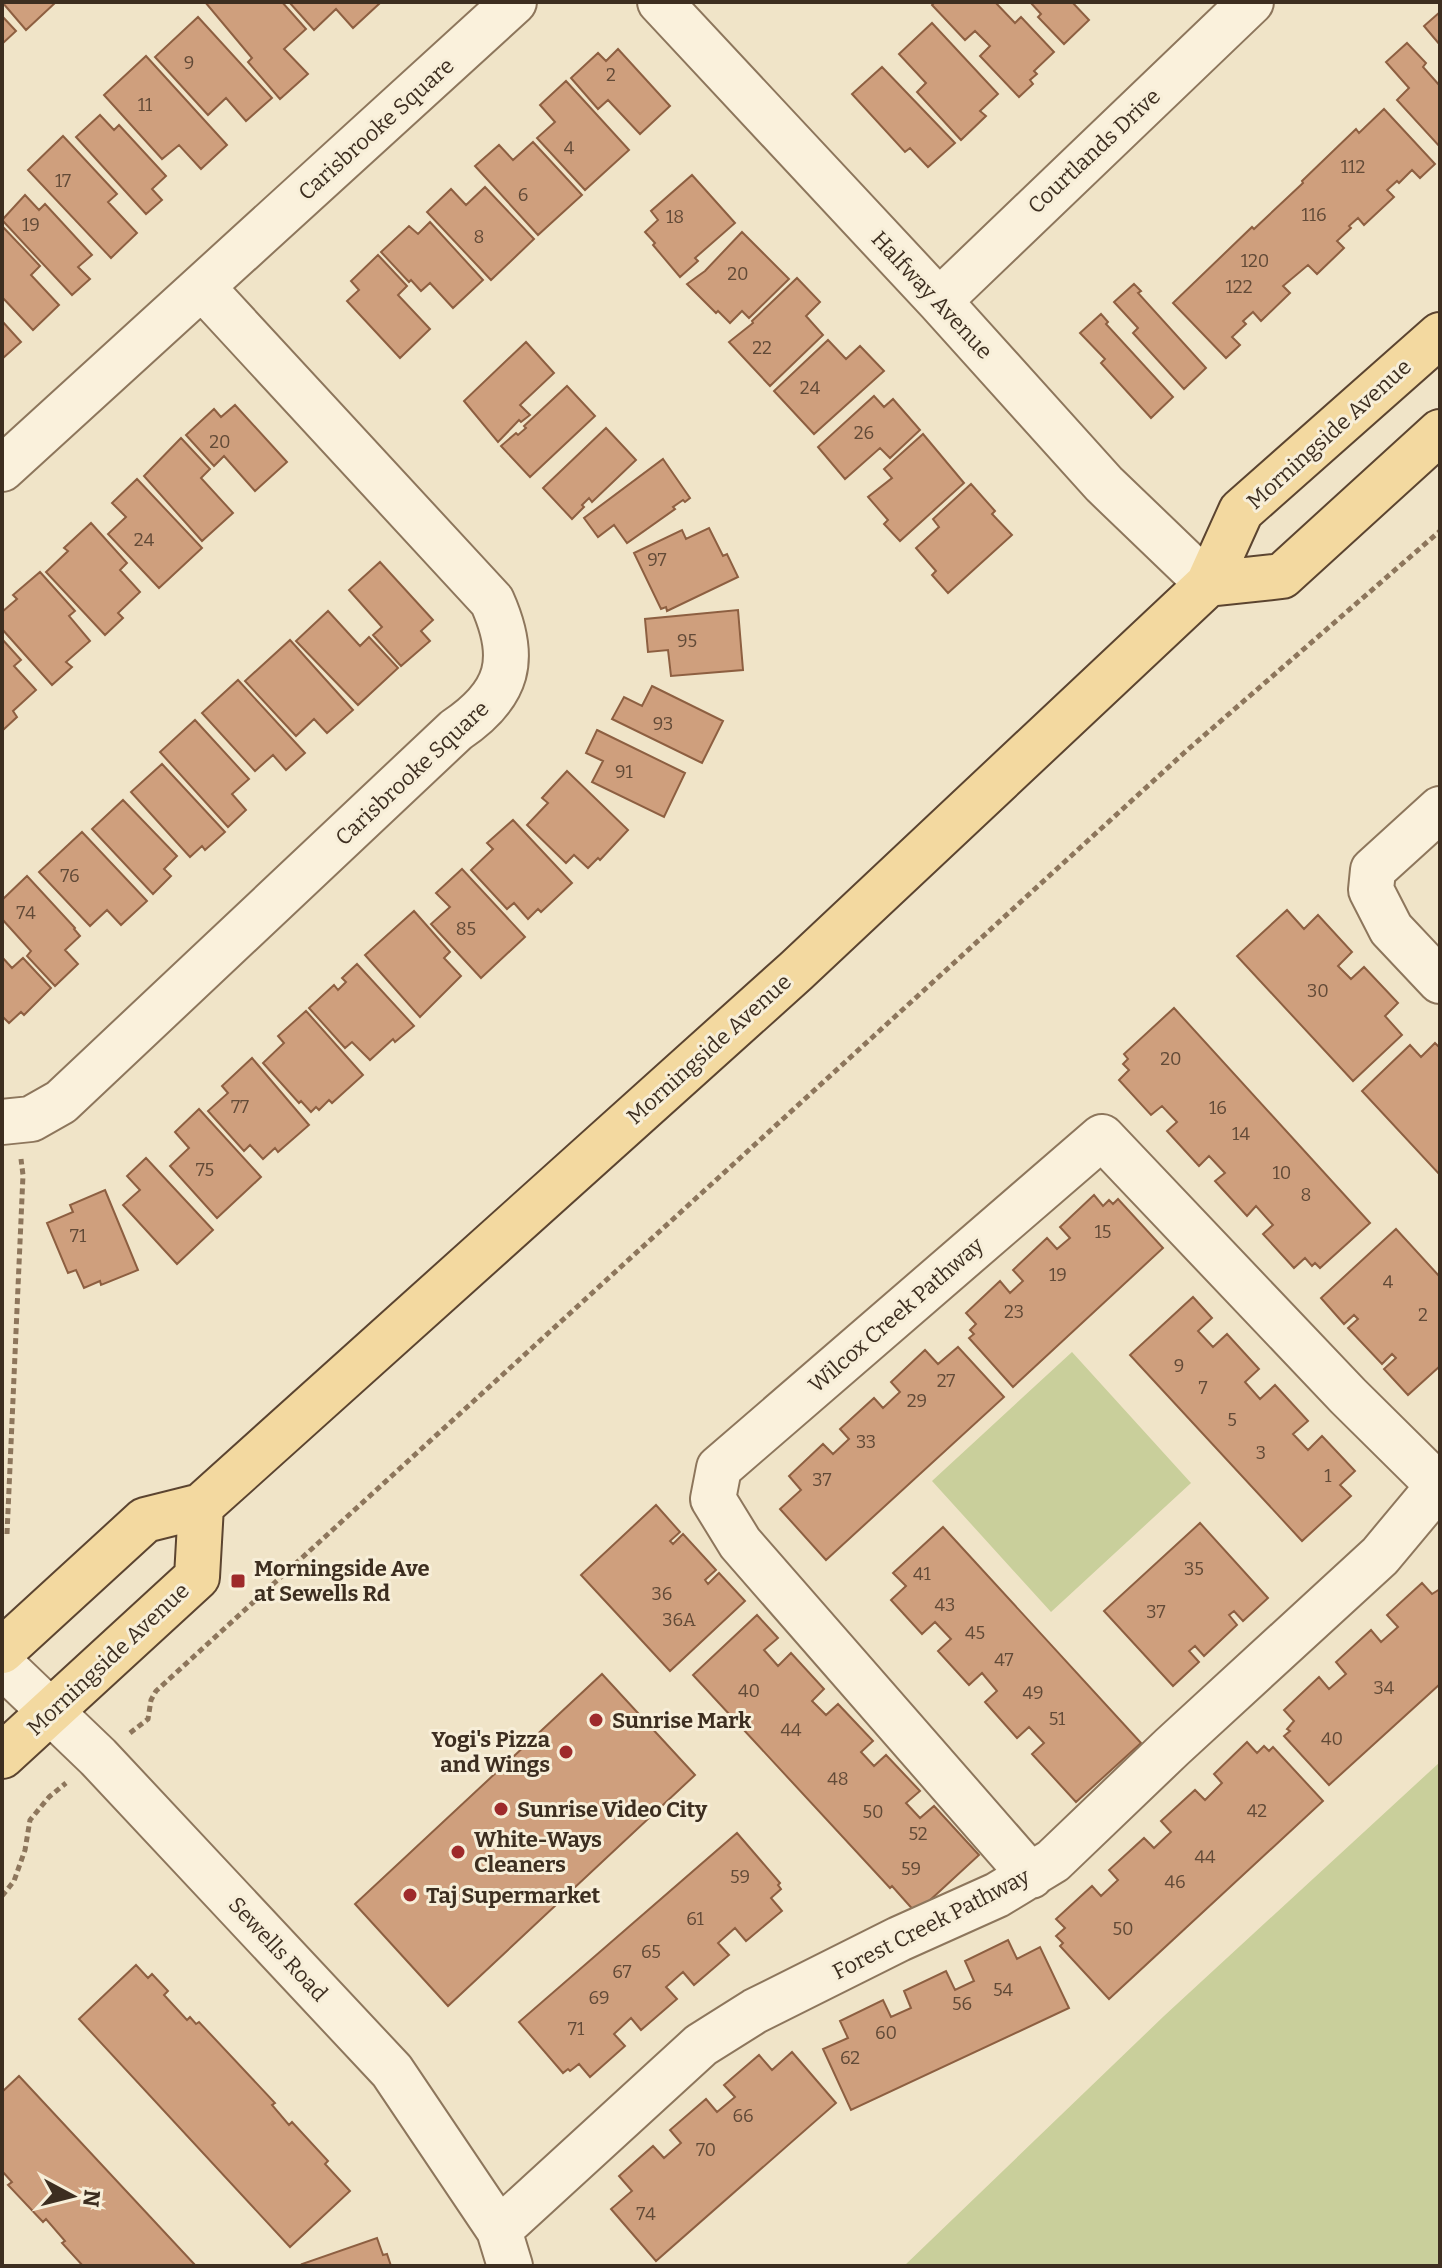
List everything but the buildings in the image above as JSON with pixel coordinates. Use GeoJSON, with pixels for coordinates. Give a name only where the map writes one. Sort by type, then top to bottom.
{"type":"FeatureCollection","features":[{"type":"Feature","properties":{"kind":"main road","name":"Morningside Avenue"},"geometry":{"type":"LineString","coordinates":[[2,1651],[145,1520],[201,1506],[796,971],[1208,584],[1241,511],[1440,335]]}},
{"type":"Feature","properties":{"kind":"main road"},"geometry":{"type":"LineString","coordinates":[[1208,584],[1282,576],[1440,432]]}},
{"type":"Feature","properties":{"kind":"main road","name":"Morningside Avenue"},"geometry":{"type":"LineString","coordinates":[[2,1756],[197,1577],[201,1506]]}},
{"type":"Feature","properties":{"kind":"street","name":"Carisbrooke Square"},"geometry":{"type":"LineString","coordinates":[[2,469],[514,2]]}},
{"type":"Feature","properties":{"kind":"street","name":"Halfway Avenue"},"geometry":{"type":"LineString","coordinates":[[660,2],[939,301],[1104,484],[1208,584]]}},
{"type":"Feature","properties":{"kind":"street","name":"Courtlands Drive"},"geometry":{"type":"LineString","coordinates":[[939,301],[1251,2]]}},
{"type":"Feature","properties":{"kind":"street","name":"Carisbrooke Square"},"geometry":{"type":"LineString","coordinates":[[8,1122],[31,1119],[61,1102],[456,730],[480,714],[495,695],[504,674],[507,651],[504,628],[487,594],[202,287]]}},
{"type":"Feature","properties":{"kind":"street"},"geometry":{"type":"LineString","coordinates":[[1440,809],[1373,870],[1371,890],[1391,929],[1440,981]]}},
{"type":"Feature","properties":{"kind":"street","name":"Wilcox Creek Pathway"},"geometry":{"type":"LineString","coordinates":[[1031,1876],[740,1543],[713,1499],[719,1468],[1102,1137],[1348,1396],[1439,1485]]}},
{"type":"Feature","properties":{"kind":"street","name":"Forest Creek Pathway"},"geometry":{"type":"LineString","coordinates":[[504,2248],[701,2045],[755,2011],[899,1939],[997,1895],[1031,1876],[1078,1839],[1172,1747],[1380,1556],[1439,1485]]}},
{"type":"Feature","properties":{"kind":"street","name":"Sewells Road"},"geometry":{"type":"LineString","coordinates":[[2,1665],[109,1768],[392,2071],[504,2248]]}},
{"type":"Feature","properties":{"kind":"path"},"geometry":{"type":"LineString","coordinates":[[140,1726],[148,1719],[156,1691],[1185,752],[1440,531]]}},
{"type":"Feature","properties":{"kind":"path"},"geometry":{"type":"LineString","coordinates":[[7,1534],[23,1175],[8,1122]]}},
{"type":"Feature","properties":{"kind":"path"},"geometry":{"type":"LineString","coordinates":[[2,1896],[14,1881],[25,1850],[30,1820],[49,1797]]}},
{"type":"Feature","properties":{"kind":"green space"},"geometry":{"type":"Polygon","coordinates":[[[1072,1352],[1191,1483],[1051,1612],[932,1481],[1072,1352]]]}},
{"type":"Feature","properties":{"kind":"green space"},"geometry":{"type":"Polygon","coordinates":[[[1440,1762],[1440,2266],[904,2266],[1164,2016],[1440,1762]]]}},
{"type":"Feature","properties":{"kind":"place","name":"Morningside Ave at Sewells Rd"},"geometry":{"type":"Point","coordinates":[238,1581]}},
{"type":"Feature","properties":{"kind":"place","name":"Sunrise Mark"},"geometry":{"type":"Point","coordinates":[596,1720]}},
{"type":"Feature","properties":{"kind":"place","name":"Yogi's Pizza and Wings"},"geometry":{"type":"Point","coordinates":[566,1752]}},
{"type":"Feature","properties":{"kind":"place","name":"Sunrise Video City"},"geometry":{"type":"Point","coordinates":[501,1809]}},
{"type":"Feature","properties":{"kind":"place","name":"White-Ways Cleaners"},"geometry":{"type":"Point","coordinates":[458,1852]}},
{"type":"Feature","properties":{"kind":"place","name":"Taj Supermarket"},"geometry":{"type":"Point","coordinates":[410,1895]}}]}
